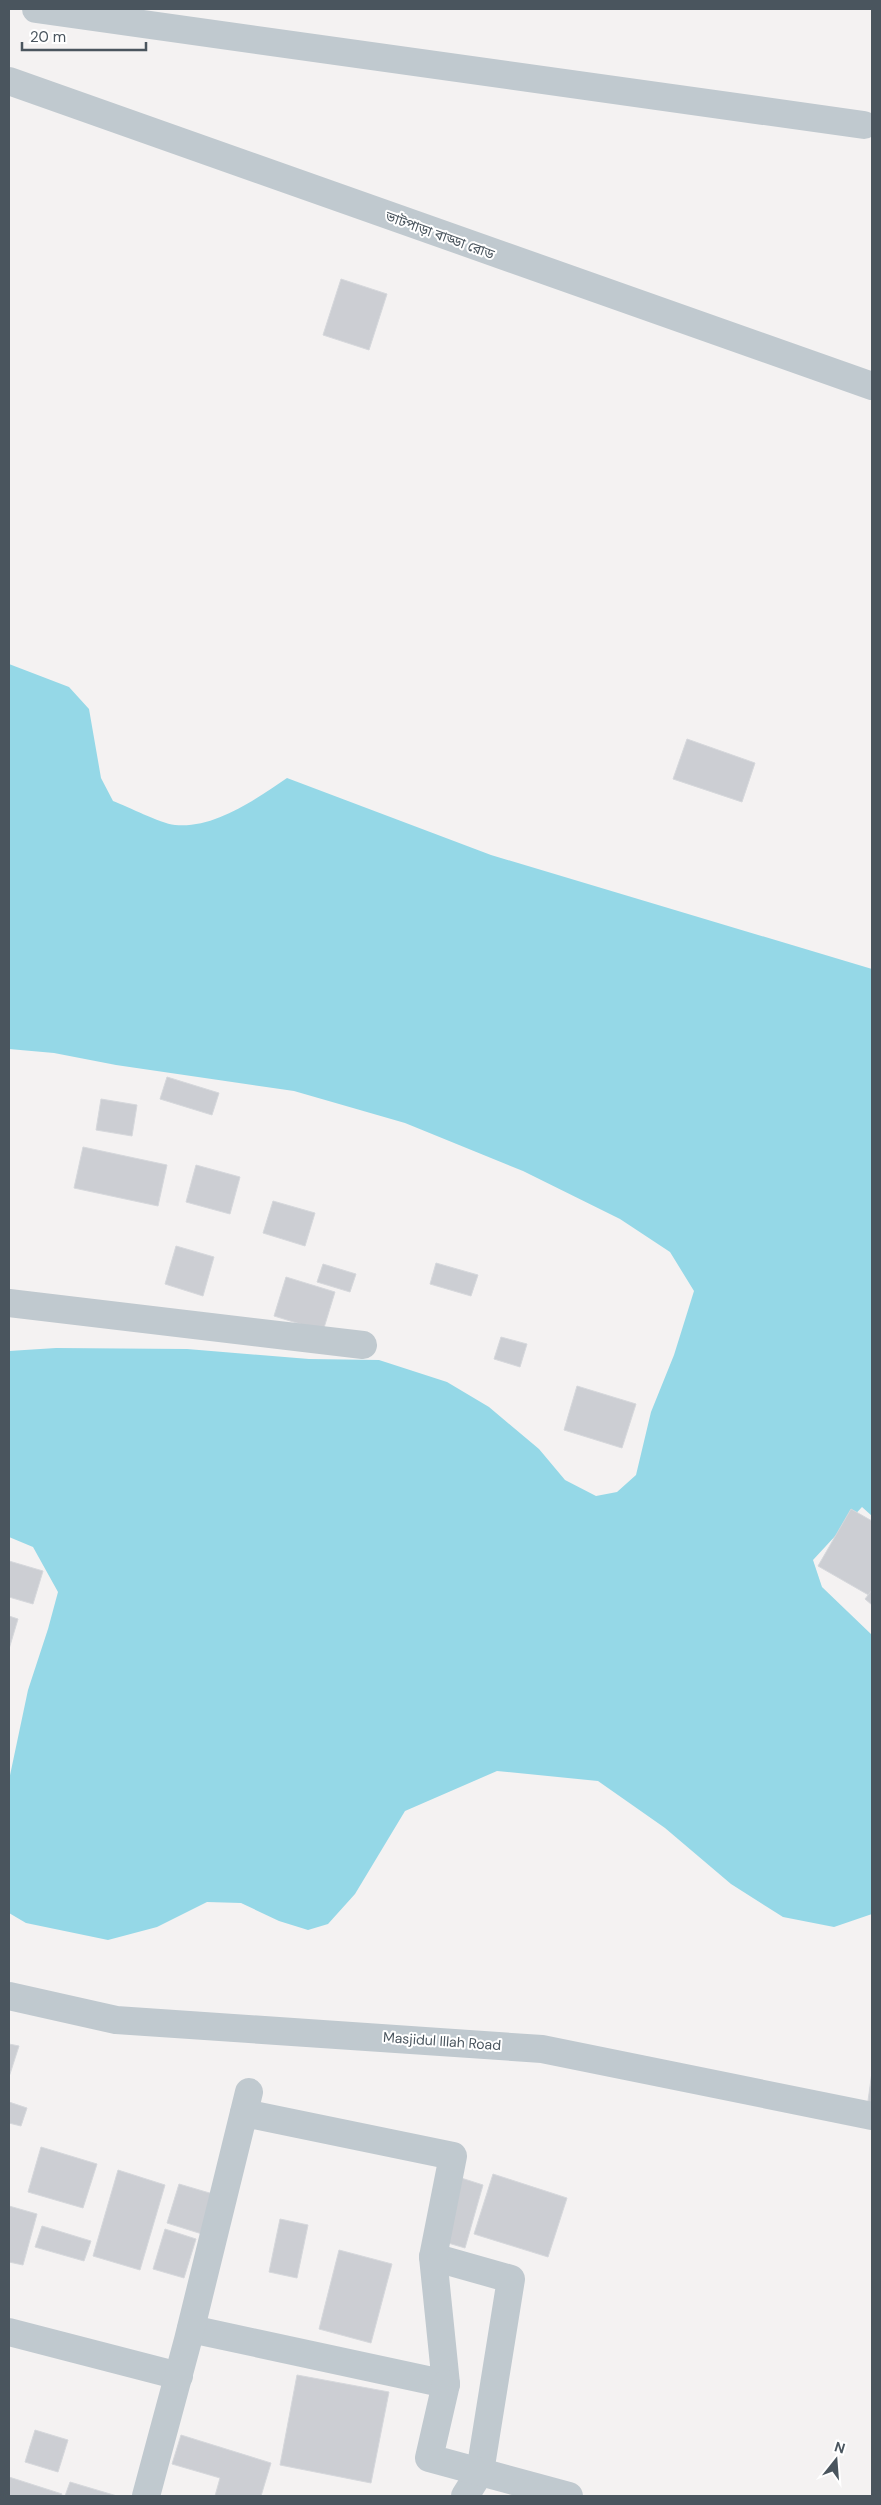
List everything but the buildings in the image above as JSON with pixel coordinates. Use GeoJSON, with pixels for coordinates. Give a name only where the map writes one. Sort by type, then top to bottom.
{"type":"FeatureCollection","features":[{"type":"Feature","properties":{"kind":"street"},"geometry":{"type":"LineString","coordinates":[[36,9],[864,125]]}},
{"type":"Feature","properties":{"kind":"street","name":"ভাটপাড়া বাড্ডা রোড"},"geometry":{"type":"LineString","coordinates":[[9,81],[872,386]]}},
{"type":"Feature","properties":{"kind":"street"},"geometry":{"type":"LineString","coordinates":[[9,1303],[363,1345]]}},
{"type":"Feature","properties":{"kind":"street","name":"Masjidul Illah Road"},"geometry":{"type":"LineString","coordinates":[[9,1996],[116,2020],[542,2049],[872,2116]]}},
{"type":"Feature","properties":{"kind":"street"},"geometry":{"type":"LineString","coordinates":[[146,2496],[179,2376],[247,2102],[453,2156],[433,2257],[446,2384],[429,2458],[569,2496]]}},
{"type":"Feature","properties":{"kind":"street"},"geometry":{"type":"LineString","coordinates":[[433,2257],[511,2279],[480,2472],[465,2496]]}},
{"type":"Feature","properties":{"kind":"street"},"geometry":{"type":"LineString","coordinates":[[191,2329],[446,2384]]}},
{"type":"Feature","properties":{"kind":"street"},"geometry":{"type":"LineString","coordinates":[[9,2332],[179,2376]]}},
{"type":"Feature","properties":{"kind":"water"},"geometry":{"type":"Polygon","coordinates":[[[9,664],[69,687],[89,709],[101,778],[113,801],[161,821],[175,825],[205,822],[234,811],[287,778],[491,855],[872,969],[872,1516],[862,1507],[813,1560],[822,1587],[872,1635],[872,1914],[834,1927],[783,1917],[731,1884],[665,1828],[598,1781],[497,1771],[405,1811],[355,1894],[328,1924],[308,1930],[279,1921],[241,1903],[207,1902],[157,1927],[108,1940],[26,1923],[9,1913],[9,1780],[28,1690],[58,1592],[33,1547],[9,1537],[9,1351],[56,1348],[187,1349],[309,1359],[379,1360],[447,1382],[489,1407],[539,1449],[565,1480],[596,1496],[617,1492],[636,1475],[651,1412],[674,1355],[694,1291],[670,1252],[620,1219],[523,1171],[405,1123],[294,1091],[116,1065],[54,1053],[9,1049],[9,664]]]}}]}
